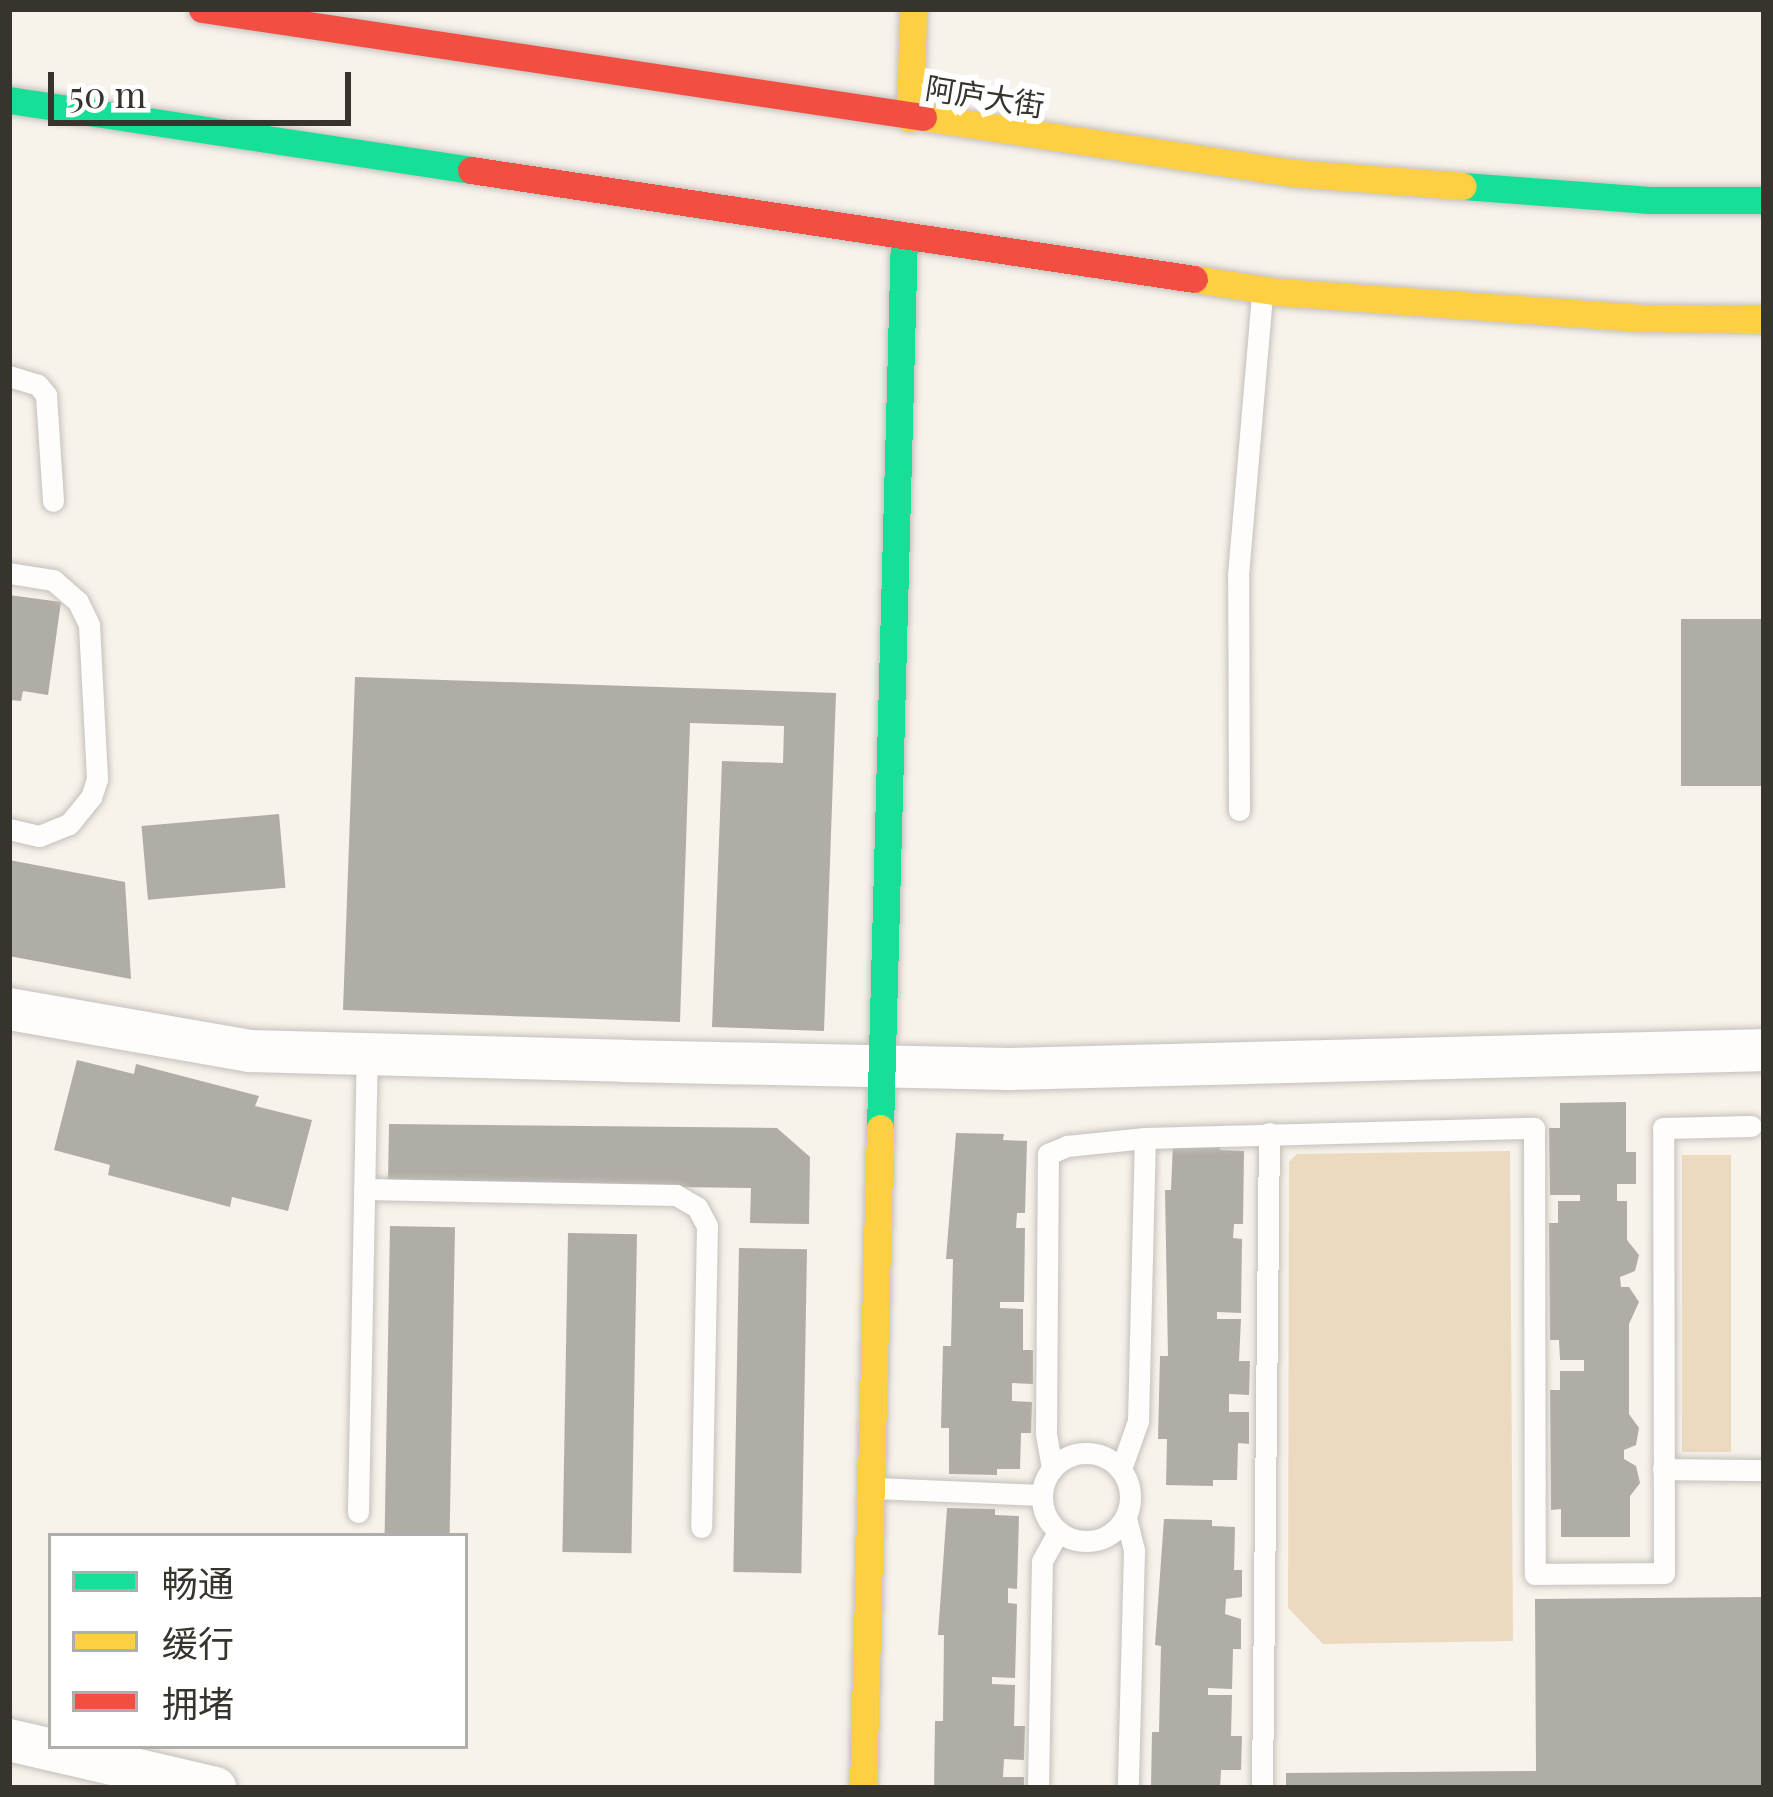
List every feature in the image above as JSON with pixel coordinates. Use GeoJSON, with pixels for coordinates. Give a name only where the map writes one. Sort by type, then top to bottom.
{"type":"FeatureCollection","features":[{"type":"Feature","properties":{"kind":"main road","name":"阿庐大街"},"geometry":{"type":"LineString","coordinates":[[202,9],[1204,162],[1402,184],[1649,200],[1764,200]]}},
{"type":"Feature","properties":{"kind":"main road"},"geometry":{"type":"LineString","coordinates":[[910,118],[913,9]]}},
{"type":"Feature","properties":{"kind":"main road"},"geometry":{"type":"LineString","coordinates":[[9,100],[1262,289],[1437,306],[1764,319]]}},
{"type":"Feature","properties":{"kind":"main road"},"geometry":{"type":"LineString","coordinates":[[863,1788],[904,238]]}},
{"type":"Feature","properties":{"kind":"street"},"geometry":{"type":"LineString","coordinates":[[9,1010],[249,1051],[882,1067],[1009,1069],[1764,1050]]}},
{"type":"Feature","properties":{"kind":"street"},"geometry":{"type":"LineString","coordinates":[[9,1740],[215,1788]]}},
{"type":"Feature","properties":{"kind":"lane"},"geometry":{"type":"LineString","coordinates":[[1239,810],[1238,575],[1262,289]]}},
{"type":"Feature","properties":{"kind":"lane"},"geometry":{"type":"LineString","coordinates":[[9,376],[38,385],[46,395],[53,501]]}},
{"type":"Feature","properties":{"kind":"lane"},"geometry":{"type":"LineString","coordinates":[[9,573],[53,580],[78,602],[89,625],[97,779],[92,797],[69,824],[39,836],[9,829]]}},
{"type":"Feature","properties":{"kind":"lane"},"geometry":{"type":"LineString","coordinates":[[358,1512],[367,1054]]}},
{"type":"Feature","properties":{"kind":"lane"},"geometry":{"type":"LineString","coordinates":[[1126,1518],[1101,1540],[1084,1542],[1058,1532],[1042,1495],[1052,1468],[1046,1433],[1048,1154],[1067,1146],[1145,1138],[1534,1128],[1535,1574],[1664,1574],[1663,1128],[1751,1126]]}},
{"type":"Feature","properties":{"kind":"lane"},"geometry":{"type":"LineString","coordinates":[[1262,1788],[1269,1133]]}},
{"type":"Feature","properties":{"kind":"lane"},"geometry":{"type":"LineString","coordinates":[[1128,1788],[1134,1551],[1126,1518],[1131,1502],[1121,1469],[1138,1421],[1145,1138]]}},
{"type":"Feature","properties":{"kind":"lane"},"geometry":{"type":"LineString","coordinates":[[364,1190],[676,1195],[697,1207],[707,1226],[701,1527]]}},
{"type":"Feature","properties":{"kind":"lane"},"geometry":{"type":"LineString","coordinates":[[1052,1468],[1064,1459],[1092,1452],[1121,1469]]}},
{"type":"Feature","properties":{"kind":"lane"},"geometry":{"type":"LineString","coordinates":[[1663,1469],[1764,1470]]}},
{"type":"Feature","properties":{"kind":"lane"},"geometry":{"type":"LineString","coordinates":[[871,1488],[1042,1495]]}},
{"type":"Feature","properties":{"kind":"lane"},"geometry":{"type":"LineString","coordinates":[[1038,1788],[1042,1561],[1058,1532]]}},
{"type":"Feature","properties":{"kind":"shaded area"},"geometry":{"type":"Polygon","coordinates":[[[1510,1151],[1513,1641],[1323,1644],[1288,1608],[1289,1162],[1297,1154],[1510,1151]]]}},
{"type":"Feature","properties":{"kind":"shaded area"},"geometry":{"type":"Polygon","coordinates":[[[1682,1155],[1731,1155],[1731,1452],[1682,1452],[1682,1155]]]}},
{"type":"Feature","properties":{"kind":"building"},"geometry":{"type":"Polygon","coordinates":[[[9,595],[61,602],[48,695],[23,691],[21,701],[9,700],[9,595]]]}},
{"type":"Feature","properties":{"kind":"building"},"geometry":{"type":"Polygon","coordinates":[[[1681,619],[1764,619],[1764,786],[1681,786],[1681,619]]]}},
{"type":"Feature","properties":{"kind":"building"},"geometry":{"type":"Polygon","coordinates":[[[355,677],[836,693],[824,1031],[712,1027],[722,761],[783,763],[784,726],[690,723],[680,1022],[343,1010],[355,677]]]}},
{"type":"Feature","properties":{"kind":"building"},"geometry":{"type":"Polygon","coordinates":[[[279,814],[285,888],[148,900],[142,826],[279,814]]]}},
{"type":"Feature","properties":{"kind":"building"},"geometry":{"type":"Polygon","coordinates":[[[9,860],[125,882],[131,979],[9,956],[9,860]]]}},
{"type":"Feature","properties":{"kind":"building"},"geometry":{"type":"Polygon","coordinates":[[[77,1060],[134,1074],[136,1064],[259,1096],[255,1106],[312,1120],[288,1211],[232,1197],[230,1207],[108,1175],[110,1165],[54,1150],[77,1060]]]}},
{"type":"Feature","properties":{"kind":"building"},"geometry":{"type":"Polygon","coordinates":[[[1626,1102],[1626,1152],[1636,1152],[1636,1184],[1617,1184],[1617,1201],[1627,1201],[1627,1240],[1639,1255],[1635,1271],[1620,1277],[1621,1287],[1629,1287],[1639,1302],[1629,1324],[1629,1414],[1639,1428],[1636,1445],[1624,1450],[1624,1459],[1636,1466],[1640,1483],[1630,1496],[1630,1537],[1561,1537],[1561,1509],[1551,1510],[1550,1390],[1560,1390],[1560,1371],[1584,1371],[1584,1360],[1560,1360],[1559,1340],[1550,1340],[1549,1223],[1558,1223],[1558,1201],[1580,1201],[1580,1195],[1550,1195],[1549,1128],[1560,1128],[1560,1103],[1626,1102]]]}},
{"type":"Feature","properties":{"kind":"building"},"geometry":{"type":"Polygon","coordinates":[[[389,1124],[777,1128],[810,1157],[809,1224],[750,1223],[751,1188],[388,1183],[389,1124]]]}},
{"type":"Feature","properties":{"kind":"building"},"geometry":{"type":"Polygon","coordinates":[[[956,1133],[1004,1134],[1003,1140],[1027,1141],[1025,1213],[1017,1213],[1016,1228],[1025,1228],[1024,1302],[1000,1302],[1000,1308],[1023,1309],[1023,1350],[1033,1350],[1033,1384],[1012,1383],[1012,1401],[1032,1402],[1031,1433],[1021,1433],[1020,1469],[997,1469],[997,1475],[949,1474],[949,1428],[941,1428],[943,1346],[951,1346],[953,1259],[946,1259],[956,1133]]]}},
{"type":"Feature","properties":{"kind":"building"},"geometry":{"type":"Polygon","coordinates":[[[1173,1143],[1220,1144],[1220,1150],[1244,1151],[1243,1224],[1234,1224],[1233,1238],[1242,1239],[1241,1313],[1217,1312],[1217,1319],[1241,1319],[1239,1361],[1250,1361],[1249,1395],[1229,1394],[1229,1412],[1249,1412],[1249,1444],[1238,1443],[1237,1480],[1213,1480],[1213,1486],[1166,1485],[1167,1439],[1158,1439],[1160,1356],[1168,1356],[1165,1190],[1171,1190],[1173,1143]]]}},
{"type":"Feature","properties":{"kind":"building"},"geometry":{"type":"Polygon","coordinates":[[[390,1226],[455,1227],[450,1533],[385,1533],[390,1226]]]}},
{"type":"Feature","properties":{"kind":"building"},"geometry":{"type":"Polygon","coordinates":[[[568,1233],[637,1234],[631,1553],[562,1552],[568,1233]]]}},
{"type":"Feature","properties":{"kind":"building"},"geometry":{"type":"Polygon","coordinates":[[[739,1248],[807,1249],[801,1573],[733,1572],[739,1248]]]}},
{"type":"Feature","properties":{"kind":"building"},"geometry":{"type":"Polygon","coordinates":[[[947,1508],[995,1509],[995,1515],[1019,1516],[1017,1589],[1008,1588],[1008,1603],[1017,1604],[1015,1678],[992,1677],[992,1684],[1015,1685],[1014,1726],[1025,1726],[1024,1760],[1004,1759],[1003,1777],[1024,1777],[1024,1788],[934,1788],[935,1721],[943,1721],[944,1635],[938,1635],[947,1508]]]}},
{"type":"Feature","properties":{"kind":"building"},"geometry":{"type":"Polygon","coordinates":[[[1164,1519],[1212,1520],[1212,1526],[1235,1527],[1234,1570],[1242,1570],[1242,1597],[1226,1599],[1225,1614],[1241,1619],[1241,1649],[1233,1649],[1232,1689],[1208,1688],[1208,1695],[1232,1695],[1231,1736],[1242,1736],[1241,1770],[1221,1770],[1220,1788],[1151,1788],[1152,1732],[1159,1732],[1161,1646],[1155,1645],[1164,1519]]]}},
{"type":"Feature","properties":{"kind":"building"},"geometry":{"type":"Polygon","coordinates":[[[1764,1597],[1764,1788],[1286,1788],[1286,1773],[1536,1771],[1535,1599],[1764,1597]]]}},
{"type":"Feature","properties":{"kind":"traffic: fast"},"geometry":{"type":"LineString","coordinates":[[9,100],[471,170]]}},
{"type":"Feature","properties":{"kind":"traffic: fast"},"geometry":{"type":"LineString","coordinates":[[1463,186],[1649,200],[1764,200]]}},
{"type":"Feature","properties":{"kind":"traffic: fast"},"geometry":{"type":"LineString","coordinates":[[880,1128],[904,238]]}},
{"type":"Feature","properties":{"kind":"traffic: slow"},"geometry":{"type":"LineString","coordinates":[[910,118],[913,9]]}},
{"type":"Feature","properties":{"kind":"traffic: slow"},"geometry":{"type":"LineString","coordinates":[[923,117],[1293,173],[1463,186]]}},
{"type":"Feature","properties":{"kind":"traffic: slow"},"geometry":{"type":"LineString","coordinates":[[1194,279],[1279,292],[1645,318],[1764,319]]}},
{"type":"Feature","properties":{"kind":"traffic: slow"},"geometry":{"type":"LineString","coordinates":[[863,1788],[880,1128]]}},
{"type":"Feature","properties":{"kind":"traffic: jam"},"geometry":{"type":"LineString","coordinates":[[202,9],[923,117]]}},
{"type":"Feature","properties":{"kind":"traffic: jam"},"geometry":{"type":"LineString","coordinates":[[471,170],[1194,279]]}}]}
